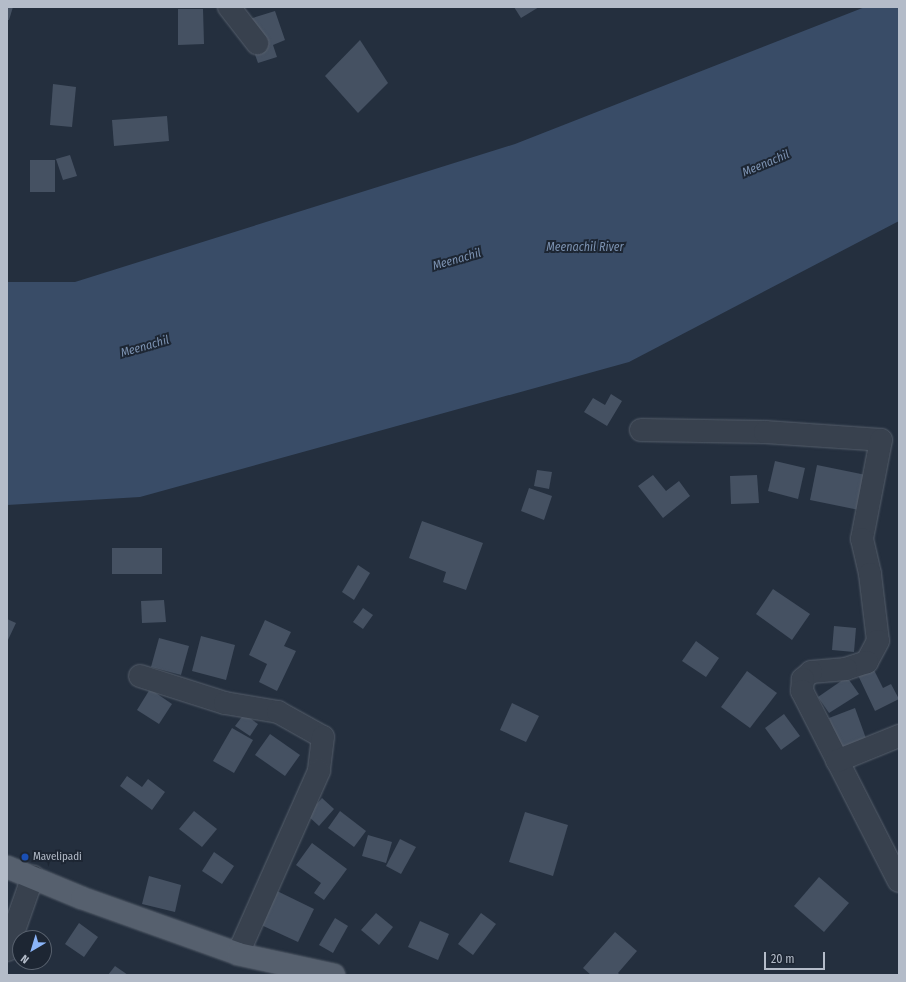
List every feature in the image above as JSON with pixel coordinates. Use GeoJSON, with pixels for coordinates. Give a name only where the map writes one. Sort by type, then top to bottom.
{"type":"FeatureCollection","features":[{"type":"Feature","properties":{"kind":"main road"},"geometry":{"type":"LineString","coordinates":[[7,866],[34,876],[82,898],[238,954],[334,975]]}},
{"type":"Feature","properties":{"kind":"street"},"geometry":{"type":"LineString","coordinates":[[229,7],[257,43]]}},
{"type":"Feature","properties":{"kind":"street"},"geometry":{"type":"LineString","coordinates":[[641,430],[765,432],[890,441],[862,539],[870,574],[878,641],[866,662],[846,669],[811,672],[803,679],[802,691],[899,881]]}},
{"type":"Feature","properties":{"kind":"street"},"geometry":{"type":"LineString","coordinates":[[140,676],[225,703],[278,712],[323,738],[319,771],[238,954]]}},
{"type":"Feature","properties":{"kind":"street"},"geometry":{"type":"LineString","coordinates":[[837,761],[899,736]]}},
{"type":"Feature","properties":{"kind":"street"},"geometry":{"type":"LineString","coordinates":[[7,950],[34,876]]}},
{"type":"Feature","properties":{"kind":"water","name":"Meenachil River"},"geometry":{"type":"Polygon","coordinates":[[[865,7],[899,7],[899,221],[629,362],[140,497],[7,505],[7,282],[75,282],[515,144],[865,7]]]}},
{"type":"Feature","properties":{"kind":"building"},"geometry":{"type":"Polygon","coordinates":[[[7,7],[13,7],[9,20],[7,20],[7,7]]]}},
{"type":"Feature","properties":{"kind":"building"},"geometry":{"type":"Polygon","coordinates":[[[514,7],[539,7],[521,18],[514,7]]]}},
{"type":"Feature","properties":{"kind":"building"},"geometry":{"type":"Polygon","coordinates":[[[178,9],[203,9],[204,44],[178,45],[178,9]]]}},
{"type":"Feature","properties":{"kind":"building"},"geometry":{"type":"Polygon","coordinates":[[[275,11],[285,40],[273,45],[277,57],[258,63],[243,21],[275,11]]]}},
{"type":"Feature","properties":{"kind":"building"},"geometry":{"type":"Polygon","coordinates":[[[360,40],[388,83],[358,113],[325,76],[360,40]]]}},
{"type":"Feature","properties":{"kind":"building"},"geometry":{"type":"Polygon","coordinates":[[[53,84],[76,87],[72,127],[50,125],[53,84]]]}},
{"type":"Feature","properties":{"kind":"building"},"geometry":{"type":"Polygon","coordinates":[[[167,116],[169,141],[114,146],[112,120],[167,116]]]}},
{"type":"Feature","properties":{"kind":"building"},"geometry":{"type":"Polygon","coordinates":[[[70,155],[77,176],[63,180],[56,159],[70,155]]]}},
{"type":"Feature","properties":{"kind":"building"},"geometry":{"type":"Polygon","coordinates":[[[30,160],[55,160],[55,192],[30,192],[30,160]]]}},
{"type":"Feature","properties":{"kind":"building"},"geometry":{"type":"Polygon","coordinates":[[[611,394],[622,401],[607,426],[584,412],[593,398],[605,405],[611,394]]]}},
{"type":"Feature","properties":{"kind":"building"},"geometry":{"type":"Polygon","coordinates":[[[775,461],[805,468],[798,499],[768,491],[775,461]]]}},
{"type":"Feature","properties":{"kind":"building"},"geometry":{"type":"Polygon","coordinates":[[[817,465],[866,475],[859,510],[810,500],[817,465]]]}},
{"type":"Feature","properties":{"kind":"building"},"geometry":{"type":"Polygon","coordinates":[[[537,470],[552,472],[549,489],[534,486],[537,470]]]}},
{"type":"Feature","properties":{"kind":"building"},"geometry":{"type":"Polygon","coordinates":[[[653,475],[666,491],[679,481],[690,496],[663,518],[638,486],[653,475]]]}},
{"type":"Feature","properties":{"kind":"building"},"geometry":{"type":"Polygon","coordinates":[[[757,475],[759,503],[731,504],[730,476],[757,475]]]}},
{"type":"Feature","properties":{"kind":"building"},"geometry":{"type":"Polygon","coordinates":[[[529,488],[552,496],[544,520],[521,511],[529,488]]]}},
{"type":"Feature","properties":{"kind":"building"},"geometry":{"type":"Polygon","coordinates":[[[422,521],[483,543],[466,590],[443,582],[446,572],[409,558],[422,521]]]}},
{"type":"Feature","properties":{"kind":"building"},"geometry":{"type":"Polygon","coordinates":[[[112,548],[162,548],[162,574],[112,574],[112,548]]]}},
{"type":"Feature","properties":{"kind":"building"},"geometry":{"type":"Polygon","coordinates":[[[358,565],[370,573],[354,600],[342,592],[358,565]]]}},
{"type":"Feature","properties":{"kind":"building"},"geometry":{"type":"Polygon","coordinates":[[[773,589],[810,614],[792,640],[756,614],[773,589]]]}},
{"type":"Feature","properties":{"kind":"building"},"geometry":{"type":"Polygon","coordinates":[[[164,600],[166,622],[142,623],[141,601],[164,600]]]}},
{"type":"Feature","properties":{"kind":"building"},"geometry":{"type":"Polygon","coordinates":[[[363,608],[373,615],[363,629],[353,622],[363,608]]]}},
{"type":"Feature","properties":{"kind":"building"},"geometry":{"type":"Polygon","coordinates":[[[7,619],[16,623],[7,642],[7,619]]]}},
{"type":"Feature","properties":{"kind":"building"},"geometry":{"type":"Polygon","coordinates":[[[265,620],[291,632],[284,646],[296,651],[277,691],[259,682],[267,664],[249,655],[265,620]]]}},
{"type":"Feature","properties":{"kind":"building"},"geometry":{"type":"Polygon","coordinates":[[[834,626],[856,628],[854,652],[832,650],[834,626]]]}},
{"type":"Feature","properties":{"kind":"building"},"geometry":{"type":"Polygon","coordinates":[[[201,636],[235,645],[226,680],[192,671],[201,636]]]}},
{"type":"Feature","properties":{"kind":"building"},"geometry":{"type":"Polygon","coordinates":[[[159,638],[189,646],[181,675],[151,667],[159,638]]]}},
{"type":"Feature","properties":{"kind":"building"},"geometry":{"type":"Polygon","coordinates":[[[696,641],[719,658],[706,677],[682,661],[696,641]]]}},
{"type":"Feature","properties":{"kind":"building"},"geometry":{"type":"Polygon","coordinates":[[[871,664],[883,688],[891,684],[899,699],[875,711],[856,671],[871,664]]]}},
{"type":"Feature","properties":{"kind":"building"},"geometry":{"type":"Polygon","coordinates":[[[747,671],[777,693],[750,728],[721,707],[747,671]]]}},
{"type":"Feature","properties":{"kind":"building"},"geometry":{"type":"Polygon","coordinates":[[[847,677],[859,694],[829,713],[818,697],[847,677]]]}},
{"type":"Feature","properties":{"kind":"building"},"geometry":{"type":"Polygon","coordinates":[[[150,689],[172,704],[159,724],[137,710],[150,689]]]}},
{"type":"Feature","properties":{"kind":"building"},"geometry":{"type":"Polygon","coordinates":[[[512,703],[539,716],[526,742],[500,730],[512,703]]]}},
{"type":"Feature","properties":{"kind":"building"},"geometry":{"type":"Polygon","coordinates":[[[855,708],[868,744],[842,753],[829,718],[855,708]]]}},
{"type":"Feature","properties":{"kind":"building"},"geometry":{"type":"Polygon","coordinates":[[[244,714],[258,724],[250,736],[235,726],[244,714]]]}},
{"type":"Feature","properties":{"kind":"building"},"geometry":{"type":"Polygon","coordinates":[[[784,714],[800,736],[781,750],[765,728],[784,714]]]}},
{"type":"Feature","properties":{"kind":"building"},"geometry":{"type":"Polygon","coordinates":[[[232,728],[253,740],[234,773],[213,761],[232,728]]]}},
{"type":"Feature","properties":{"kind":"building"},"geometry":{"type":"Polygon","coordinates":[[[270,734],[300,755],[285,776],[255,755],[270,734]]]}},
{"type":"Feature","properties":{"kind":"building"},"geometry":{"type":"Polygon","coordinates":[[[127,776],[142,787],[148,779],[165,792],[152,810],[120,786],[127,776]]]}},
{"type":"Feature","properties":{"kind":"building"},"geometry":{"type":"Polygon","coordinates":[[[322,798],[334,809],[319,826],[307,815],[322,798]]]}},
{"type":"Feature","properties":{"kind":"building"},"geometry":{"type":"Polygon","coordinates":[[[194,811],[217,829],[202,847],[179,829],[194,811]]]}},
{"type":"Feature","properties":{"kind":"building"},"geometry":{"type":"Polygon","coordinates":[[[340,811],[366,831],[354,847],[328,828],[340,811]]]}},
{"type":"Feature","properties":{"kind":"building"},"geometry":{"type":"Polygon","coordinates":[[[525,812],[568,825],[553,876],[509,862],[525,812]]]}},
{"type":"Feature","properties":{"kind":"building"},"geometry":{"type":"Polygon","coordinates":[[[368,835],[392,842],[386,863],[362,856],[368,835]]]}},
{"type":"Feature","properties":{"kind":"building"},"geometry":{"type":"Polygon","coordinates":[[[400,839],[416,847],[401,874],[386,866],[400,839]]]}},
{"type":"Feature","properties":{"kind":"building"},"geometry":{"type":"Polygon","coordinates":[[[312,843],[347,869],[324,900],[314,893],[321,883],[296,865],[312,843]]]}},
{"type":"Feature","properties":{"kind":"building"},"geometry":{"type":"Polygon","coordinates":[[[214,852],[234,866],[222,884],[202,871],[214,852]]]}},
{"type":"Feature","properties":{"kind":"building"},"geometry":{"type":"Polygon","coordinates":[[[149,876],[181,885],[175,912],[142,904],[149,876]]]}},
{"type":"Feature","properties":{"kind":"building"},"geometry":{"type":"Polygon","coordinates":[[[819,877],[849,903],[824,932],[794,906],[819,877]]]}},
{"type":"Feature","properties":{"kind":"building"},"geometry":{"type":"Polygon","coordinates":[[[275,890],[314,909],[298,942],[259,924],[275,890]]]}},
{"type":"Feature","properties":{"kind":"building"},"geometry":{"type":"Polygon","coordinates":[[[376,913],[393,927],[379,945],[361,930],[376,913]]]}},
{"type":"Feature","properties":{"kind":"building"},"geometry":{"type":"Polygon","coordinates":[[[481,913],[496,924],[473,955],[458,944],[481,913]]]}},
{"type":"Feature","properties":{"kind":"building"},"geometry":{"type":"Polygon","coordinates":[[[335,918],[348,926],[333,953],[319,945],[335,918]]]}},
{"type":"Feature","properties":{"kind":"building"},"geometry":{"type":"Polygon","coordinates":[[[420,921],[449,934],[438,960],[408,947],[420,921]]]}},
{"type":"Feature","properties":{"kind":"building"},"geometry":{"type":"Polygon","coordinates":[[[79,923],[98,937],[84,957],[65,944],[79,923]]]}},
{"type":"Feature","properties":{"kind":"building"},"geometry":{"type":"Polygon","coordinates":[[[615,932],[637,951],[618,973],[620,975],[591,975],[583,968],[615,932]]]}},
{"type":"Feature","properties":{"kind":"building"},"geometry":{"type":"Polygon","coordinates":[[[115,966],[128,975],[108,975],[115,966]]]}},
{"type":"Feature","properties":{"kind":"place","name":"Mavelipadi"},"geometry":{"type":"Point","coordinates":[25,857]}},
{"type":"Feature","properties":{"kind":"water label","name":"Meenachil"},"geometry":{"type":"Point","coordinates":[766,164]}},
{"type":"Feature","properties":{"kind":"water label","name":"Meenachil"},"geometry":{"type":"Point","coordinates":[457,260]}},
{"type":"Feature","properties":{"kind":"water label","name":"Meenachil"},"geometry":{"type":"Point","coordinates":[145,347]}}]}
